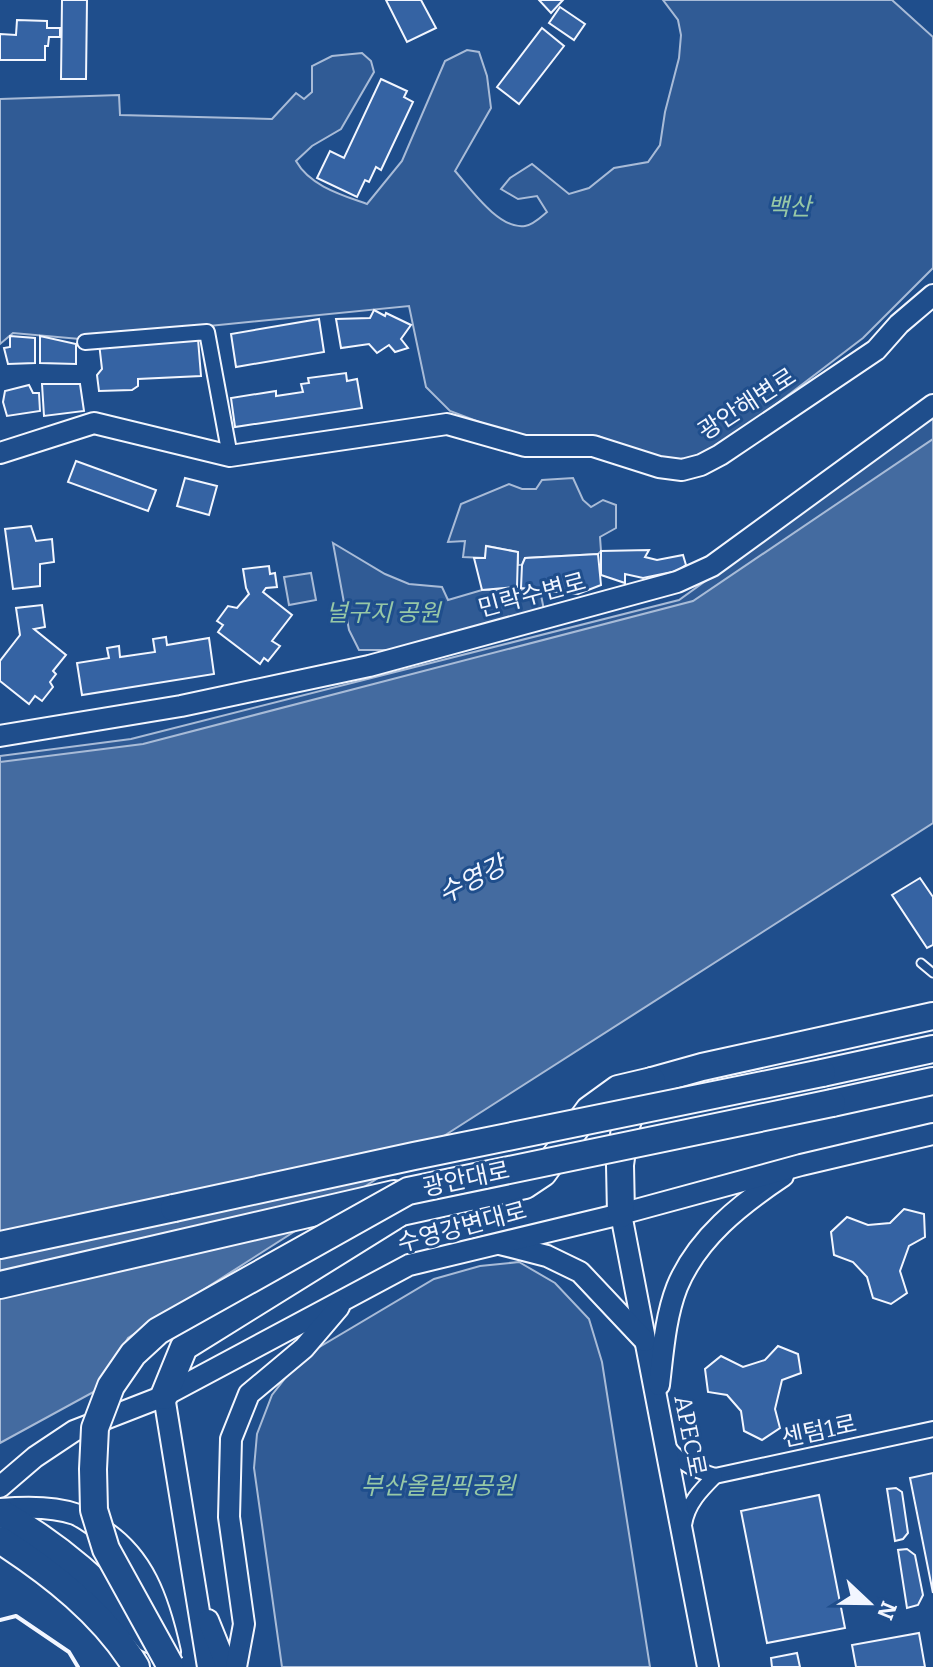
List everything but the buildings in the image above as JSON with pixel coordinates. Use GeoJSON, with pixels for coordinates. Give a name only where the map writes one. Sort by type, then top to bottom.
{"type":"FeatureCollection","features":[{"type":"Feature","properties":{"kind":"highway"},"geometry":{"type":"LineString","coordinates":[[164,1396],[184,1347],[401,1212],[525,1185],[543,1173],[589,1110],[618,1089],[731,1060],[933,1016]]}},
{"type":"Feature","properties":{"kind":"highway","name":"광안대로"},"geometry":{"type":"LineString","coordinates":[[0,1245],[933,1049]]}},
{"type":"Feature","properties":{"kind":"highway"},"geometry":{"type":"LineString","coordinates":[[621,1214],[620,1165],[625,1128],[635,1102],[652,1081]]}},
{"type":"Feature","properties":{"kind":"highway","name":"광안대로"},"geometry":{"type":"LineString","coordinates":[[0,1285],[408,1191],[933,1081]]}},
{"type":"Feature","properties":{"kind":"highway"},"geometry":{"type":"LineString","coordinates":[[171,1666],[106,1549],[94,1510],[95,1428],[111,1386],[133,1354],[158,1331],[408,1191]]}},
{"type":"Feature","properties":{"kind":"highway"},"geometry":{"type":"LineString","coordinates":[[0,1510],[38,1534],[92,1579],[136,1622],[171,1666]]}},
{"type":"Feature","properties":{"kind":"highway"},"geometry":{"type":"LineString","coordinates":[[0,1540],[31,1560],[75,1596],[123,1646],[136,1667]]}},
{"type":"Feature","properties":{"kind":"main road","name":"광안해변로"},"geometry":{"type":"LineString","coordinates":[[0,453],[94,423],[230,456],[447,424],[525,446],[593,446],[659,467],[682,470],[720,455],[876,350],[899,324],[933,295]]}},
{"type":"Feature","properties":{"kind":"main road","name":"민락수변로"},"geometry":{"type":"LineString","coordinates":[[0,736],[181,706],[369,666],[677,582],[712,566],[933,405]]}},
{"type":"Feature","properties":{"kind":"main road","name":"수영강변대로"},"geometry":{"type":"LineString","coordinates":[[0,1487],[35,1457],[74,1431],[164,1396],[409,1265],[933,1134]]}},
{"type":"Feature","properties":{"kind":"main road"},"geometry":{"type":"LineString","coordinates":[[657,1405],[666,1330],[678,1286],[707,1239],[743,1202],[801,1165]]}},
{"type":"Feature","properties":{"kind":"main road","name":"APEC로"},"geometry":{"type":"LineString","coordinates":[[621,1214],[708,1667]]}},
{"type":"Feature","properties":{"kind":"main road"},"geometry":{"type":"LineString","coordinates":[[496,1243],[547,1256],[580,1272],[645,1342]]}},
{"type":"Feature","properties":{"kind":"main road"},"geometry":{"type":"LineString","coordinates":[[236,1667],[244,1624],[229,1517],[231,1439],[249,1394],[304,1348],[349,1297]]}},
{"type":"Feature","properties":{"kind":"main road"},"geometry":{"type":"LineString","coordinates":[[164,1396],[208,1667]]}},
{"type":"Feature","properties":{"kind":"main road"},"geometry":{"type":"LineString","coordinates":[[0,1510],[27,1507],[75,1514],[113,1536],[142,1570],[155,1594],[171,1666]]}},
{"type":"Feature","properties":{"kind":"main road"},"geometry":{"type":"LineString","coordinates":[[195,1590],[200,1667]]}},
{"type":"Feature","properties":{"kind":"main road"},"geometry":{"type":"LineString","coordinates":[[195,1590],[227,1667]]}},
{"type":"Feature","properties":{"kind":"street"},"geometry":{"type":"LineString","coordinates":[[85,342],[207,332],[230,456]]}},
{"type":"Feature","properties":{"kind":"street","name":"센텀1로"},"geometry":{"type":"LineString","coordinates":[[715,1476],[933,1429]]}},
{"type":"Feature","properties":{"kind":"street"},"geometry":{"type":"LineString","coordinates":[[664,1441],[677,1459],[695,1470],[715,1476],[699,1492],[685,1514],[682,1533]]}},
{"type":"Feature","properties":{"kind":"lane"},"geometry":{"type":"LineString","coordinates":[[921,963],[933,973]]}},
{"type":"Feature","properties":{"kind":"green space","name":"백산"},"geometry":{"type":"Polygon","coordinates":[[[663,0],[892,0],[933,37],[933,268],[863,338],[737,434],[692,462],[646,456],[598,436],[514,435],[450,411],[426,387],[409,306],[80,339],[13,333],[0,344],[0,99],[119,95],[120,115],[272,119],[296,93],[304,99],[312,92],[312,66],[332,56],[362,53],[371,61],[374,72],[341,129],[312,146],[296,161],[318,183],[367,204],[402,161],[445,61],[467,50],[479,52],[487,76],[491,108],[455,171],[495,215],[515,225],[525,226],[547,212],[537,196],[518,199],[501,189],[510,178],[532,164],[569,194],[589,188],[614,168],[648,162],[660,145],[681,35],[678,20],[663,0]]]}},
{"type":"Feature","properties":{"kind":"green space"},"geometry":{"type":"Polygon","coordinates":[[[933,417],[933,463],[701,620],[0,788],[0,756],[131,739],[679,600],[933,417]]]}},
{"type":"Feature","properties":{"kind":"green space"},"geometry":{"type":"Polygon","coordinates":[[[573,478],[583,500],[591,507],[603,500],[616,505],[616,528],[600,537],[601,551],[598,554],[525,558],[522,565],[518,565],[518,552],[487,546],[485,558],[463,557],[465,541],[448,542],[461,504],[509,484],[522,489],[536,489],[542,480],[573,478]]]}},
{"type":"Feature","properties":{"kind":"green space","name":"널구지 공원"},"geometry":{"type":"Polygon","coordinates":[[[333,543],[385,574],[409,584],[442,587],[448,600],[482,590],[540,590],[544,610],[391,650],[359,650],[349,630],[333,543]]]}},
{"type":"Feature","properties":{"kind":"green space"},"geometry":{"type":"Polygon","coordinates":[[[311,573],[316,600],[289,605],[284,577],[311,573]]]}},
{"type":"Feature","properties":{"kind":"green space","name":"부산올림픽공원"},"geometry":{"type":"Polygon","coordinates":[[[519,1262],[555,1283],[589,1319],[602,1362],[650,1667],[282,1667],[254,1468],[257,1434],[272,1395],[301,1358],[434,1279],[480,1266],[519,1262]]]}},
{"type":"Feature","properties":{"kind":"water","name":"수영강"},"geometry":{"type":"Polygon","coordinates":[[[933,439],[933,823],[128,1338],[115,1360],[121,1377],[0,1443],[0,762],[143,744],[693,601],[933,439]]]}},
{"type":"Feature","properties":{"kind":"wall"},"geometry":{"type":"LineString","coordinates":[[0,1620],[16,1616],[69,1652],[78,1667]]}}]}
